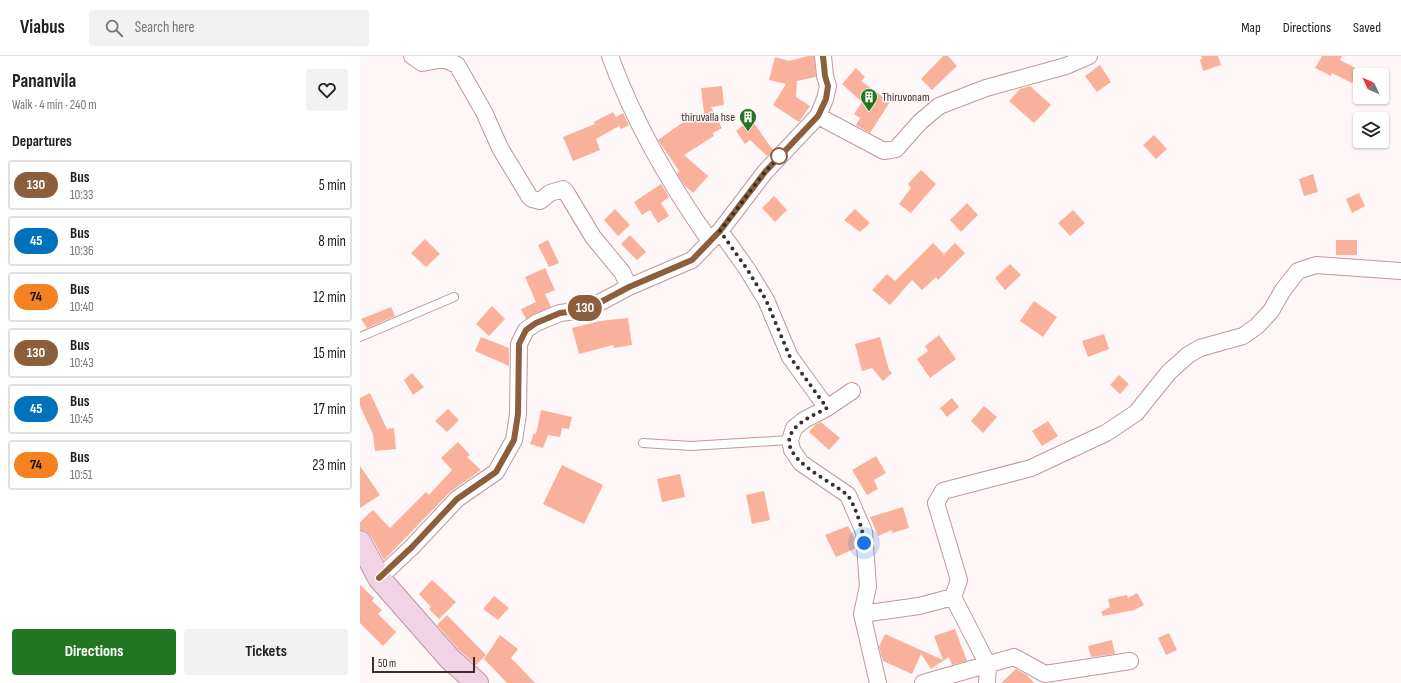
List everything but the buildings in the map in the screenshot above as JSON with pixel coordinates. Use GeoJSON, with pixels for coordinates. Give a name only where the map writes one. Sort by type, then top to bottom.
{"type":"FeatureCollection","features":[{"type":"Feature","properties":{"kind":"main road"},"geometry":{"type":"LineString","coordinates":[[360,542],[379,578],[450,659],[477,683]]}},
{"type":"Feature","properties":{"kind":"street"},"geometry":{"type":"LineString","coordinates":[[412,56],[422,63],[444,59],[457,66],[484,112],[500,148],[529,196],[532,199],[540,201],[558,190],[563,189],[593,237],[622,272],[629,287]]}},
{"type":"Feature","properties":{"kind":"street"},"geometry":{"type":"LineString","coordinates":[[610,56],[635,118],[657,158],[715,236],[747,269],[766,300],[790,357],[827,408]]}},
{"type":"Feature","properties":{"kind":"street"},"geometry":{"type":"LineString","coordinates":[[379,578],[412,547],[457,499],[496,472],[514,440],[518,414],[519,344],[526,330],[536,323],[560,313],[576,311],[597,304],[629,287],[692,260],[715,236],[765,172],[818,116],[826,99],[828,86],[825,76],[823,56]]}},
{"type":"Feature","properties":{"kind":"street"},"geometry":{"type":"LineString","coordinates":[[818,116],[884,151],[896,149],[920,122],[939,106],[986,88],[1066,66],[1089,56]]}},
{"type":"Feature","properties":{"kind":"street"},"geometry":{"type":"LineString","coordinates":[[986,683],[988,665],[953,597],[959,580],[936,503],[943,491],[1031,468],[1106,433],[1136,413],[1169,372],[1188,355],[1200,348],[1243,336],[1257,326],[1271,311],[1283,290],[1298,271],[1316,265],[1401,271]]}},
{"type":"Feature","properties":{"kind":"street"},"geometry":{"type":"LineString","coordinates":[[852,391],[827,408],[804,420],[794,428],[790,440],[792,450],[801,464],[848,495],[864,532],[868,586],[862,614],[878,683]]}},
{"type":"Feature","properties":{"kind":"street"},"geometry":{"type":"LineString","coordinates":[[862,614],[919,606],[953,597]]}},
{"type":"Feature","properties":{"kind":"street"},"geometry":{"type":"LineString","coordinates":[[923,683],[1014,657],[1045,674],[1130,661]]}},
{"type":"Feature","properties":{"kind":"lane"},"geometry":{"type":"LineString","coordinates":[[360,337],[454,297]]}},
{"type":"Feature","properties":{"kind":"lane"},"geometry":{"type":"LineString","coordinates":[[643,443],[691,446],[790,440]]}},
{"type":"Feature","properties":{"kind":"bus line","name":"130"},"geometry":{"type":"LineString","coordinates":[[379,578],[412,547],[457,499],[496,472],[507,454],[514,440],[518,414],[519,344],[526,330],[536,323],[560,313],[576,311],[597,304],[629,287],[692,260],[720,231],[765,172],[818,116],[826,99],[828,86],[825,76],[823,56]]}},
{"type":"Feature","properties":{"kind":"place","name":"Thiruvonam"},"geometry":{"type":"Point","coordinates":[869,112]}},
{"type":"Feature","properties":{"kind":"place","name":"thiruvalla hse"},"geometry":{"type":"Point","coordinates":[748,132]}},
{"type":"Feature","properties":{"kind":"route"},"geometry":{"type":"LineString","coordinates":[[779,156],[784,152],[765,172],[720,231],[747,269],[766,300],[790,357],[827,408],[804,420],[794,428],[790,440],[792,450],[801,464],[848,495],[864,532],[864,543]]}}]}
